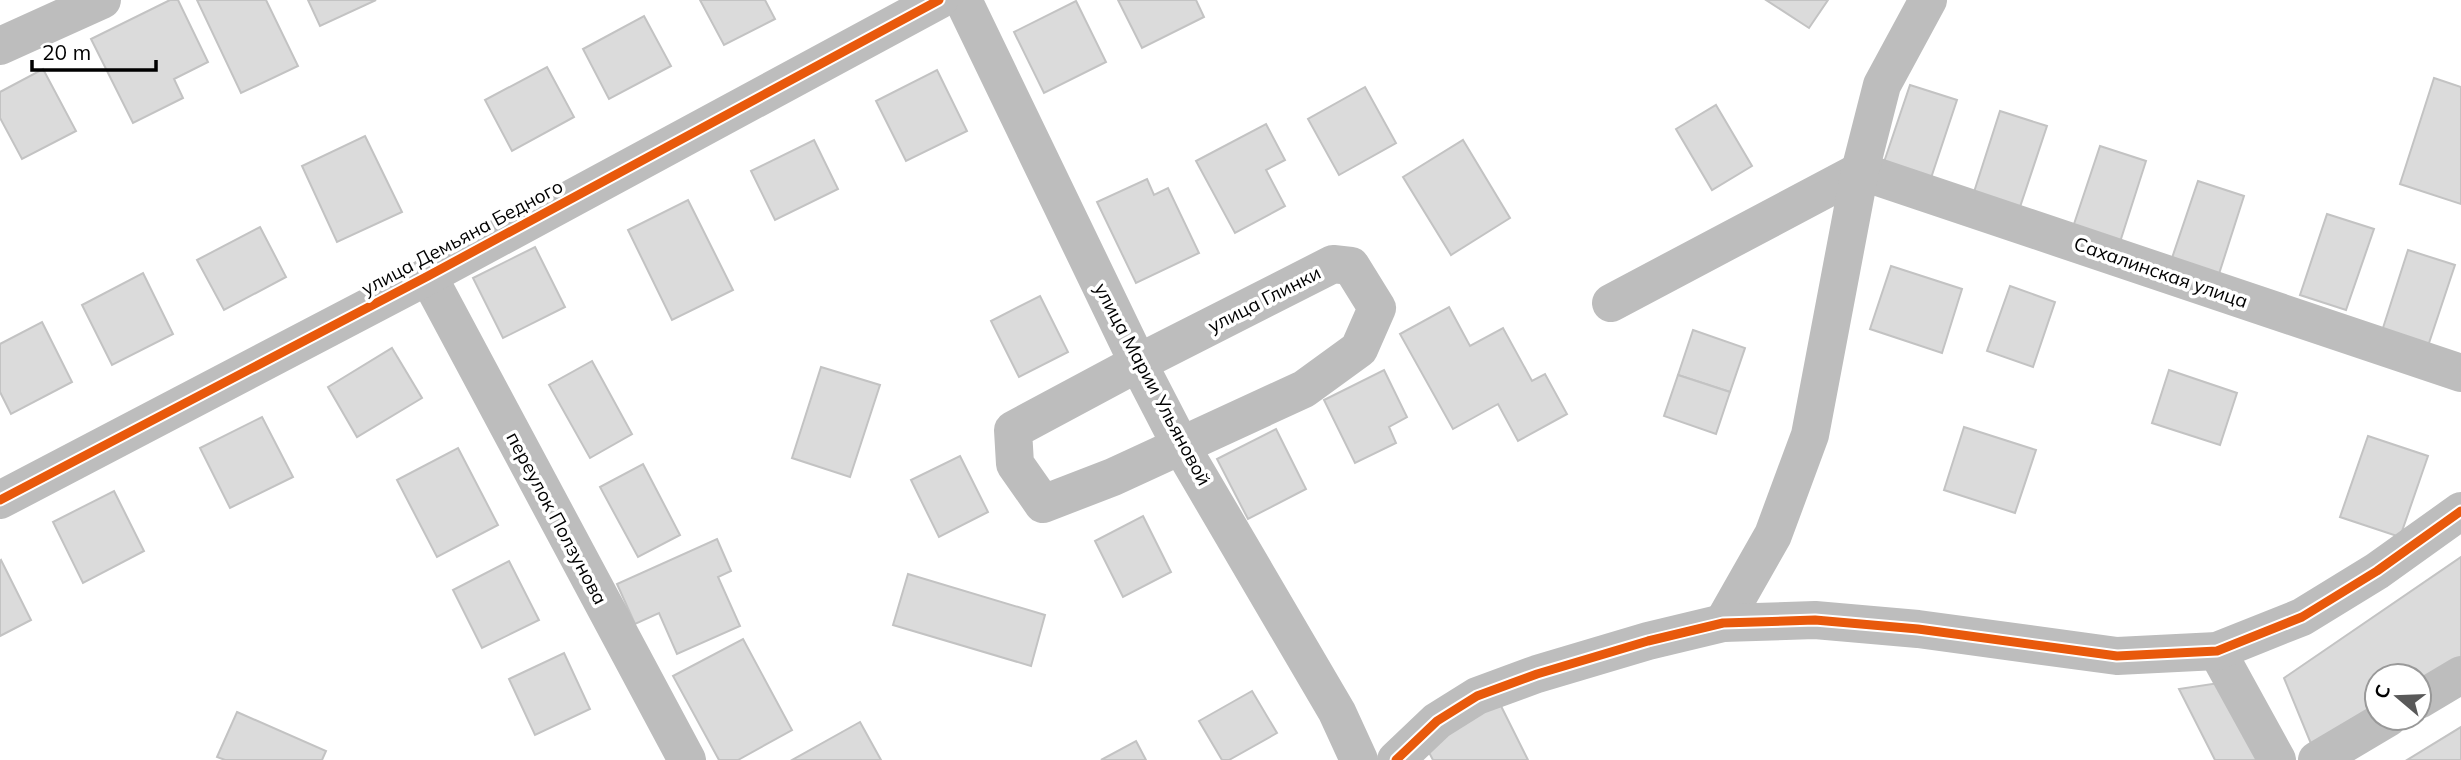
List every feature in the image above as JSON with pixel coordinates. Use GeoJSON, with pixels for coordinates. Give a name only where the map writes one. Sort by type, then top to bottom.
{"type":"FeatureCollection","features":[{"type":"Feature","properties":{"kind":"street"},"geometry":{"type":"LineString","coordinates":[[0,46],[102,0]]}},
{"type":"Feature","properties":{"kind":"street","name":"улица Демьяна Бедного"},"geometry":{"type":"LineString","coordinates":[[0,500],[428,276],[939,0]]}},
{"type":"Feature","properties":{"kind":"street","name":"улица Марии Ульяновой"},"geometry":{"type":"LineString","coordinates":[[963,0],[1138,363],[1181,446],[1337,712],[1359,760]]}},
{"type":"Feature","properties":{"kind":"street"},"geometry":{"type":"LineString","coordinates":[[1723,623],[1773,535],[1810,435],[1860,171],[1882,85],[1928,0]]}},
{"type":"Feature","properties":{"kind":"street"},"geometry":{"type":"LineString","coordinates":[[1611,303],[1860,171]]}},
{"type":"Feature","properties":{"kind":"street","name":"Сахалинская улица"},"geometry":{"type":"LineString","coordinates":[[1860,171],[2461,373]]}},
{"type":"Feature","properties":{"kind":"street","name":"улица Глинки"},"geometry":{"type":"LineString","coordinates":[[1138,363],[1333,264],[1351,266],[1377,308],[1359,349],[1304,389],[1181,446]]}},
{"type":"Feature","properties":{"kind":"street","name":"переулок Ползунова"},"geometry":{"type":"LineString","coordinates":[[428,276],[687,760]]}},
{"type":"Feature","properties":{"kind":"street"},"geometry":{"type":"LineString","coordinates":[[1138,363],[1013,430],[1015,464],[1043,504],[1181,446]]}},
{"type":"Feature","properties":{"kind":"street"},"geometry":{"type":"LineString","coordinates":[[1396,760],[1437,722],[1477,696],[1537,674],[1648,641],[1723,623],[1828,621],[1919,629],[2117,656],[2217,651],[2302,617],[2377,571],[2461,511]]}},
{"type":"Feature","properties":{"kind":"street"},"geometry":{"type":"LineString","coordinates":[[2217,651],[2277,760]]}},
{"type":"Feature","properties":{"kind":"street"},"geometry":{"type":"LineString","coordinates":[[2433,692],[2461,675]]}},
{"type":"Feature","properties":{"kind":"street"},"geometry":{"type":"LineString","coordinates":[[2317,760],[2364,732]]}},
{"type":"Feature","properties":{"kind":"building"},"geometry":{"type":"Polygon","coordinates":[[[170,0],[178,0],[208,62],[174,79],[183,98],[133,123],[91,39],[170,0]]]}},
{"type":"Feature","properties":{"kind":"building"},"geometry":{"type":"Polygon","coordinates":[[[197,0],[266,0],[298,66],[241,93],[197,0]]]}},
{"type":"Feature","properties":{"kind":"building"},"geometry":{"type":"Polygon","coordinates":[[[308,0],[376,0],[320,26],[308,0]]]}},
{"type":"Feature","properties":{"kind":"building"},"geometry":{"type":"Polygon","coordinates":[[[700,0],[765,0],[775,19],[724,45],[700,0]]]}},
{"type":"Feature","properties":{"kind":"building"},"geometry":{"type":"Polygon","coordinates":[[[1118,0],[1196,0],[1204,17],[1142,48],[1118,0]]]}},
{"type":"Feature","properties":{"kind":"building"},"geometry":{"type":"Polygon","coordinates":[[[1766,0],[1828,0],[1809,28],[1766,0]]]}},
{"type":"Feature","properties":{"kind":"building"},"geometry":{"type":"Polygon","coordinates":[[[1076,1],[1106,62],[1044,93],[1014,32],[1076,1]]]}},
{"type":"Feature","properties":{"kind":"building"},"geometry":{"type":"Polygon","coordinates":[[[644,16],[671,66],[609,99],[583,49],[644,16]]]}},
{"type":"Feature","properties":{"kind":"building"},"geometry":{"type":"Polygon","coordinates":[[[547,67],[574,117],[512,151],[485,100],[547,67]]]}},
{"type":"Feature","properties":{"kind":"building"},"geometry":{"type":"Polygon","coordinates":[[[43,69],[76,131],[22,159],[0,118],[0,92],[43,69]]]}},
{"type":"Feature","properties":{"kind":"building"},"geometry":{"type":"Polygon","coordinates":[[[937,70],[967,131],[906,161],[876,101],[937,70]]]}},
{"type":"Feature","properties":{"kind":"building"},"geometry":{"type":"Polygon","coordinates":[[[2434,78],[2461,87],[2461,204],[2400,184],[2434,78]]]}},
{"type":"Feature","properties":{"kind":"building"},"geometry":{"type":"Polygon","coordinates":[[[1910,85],[1957,100],[1930,181],[1883,165],[1910,85]]]}},
{"type":"Feature","properties":{"kind":"building"},"geometry":{"type":"Polygon","coordinates":[[[1365,87],[1396,143],[1339,175],[1308,119],[1365,87]]]}},
{"type":"Feature","properties":{"kind":"building"},"geometry":{"type":"Polygon","coordinates":[[[1716,105],[1752,166],[1712,190],[1676,129],[1716,105]]]}},
{"type":"Feature","properties":{"kind":"building"},"geometry":{"type":"Polygon","coordinates":[[[2000,111],[2047,126],[2020,207],[1974,192],[2000,111]]]}},
{"type":"Feature","properties":{"kind":"building"},"geometry":{"type":"Polygon","coordinates":[[[1266,124],[1285,160],[1266,170],[1285,206],[1235,233],[1196,161],[1266,124]]]}},
{"type":"Feature","properties":{"kind":"building"},"geometry":{"type":"Polygon","coordinates":[[[365,136],[402,212],[337,242],[302,166],[365,136]]]}},
{"type":"Feature","properties":{"kind":"building"},"geometry":{"type":"Polygon","coordinates":[[[814,140],[838,189],[775,220],[751,171],[814,140]]]}},
{"type":"Feature","properties":{"kind":"building"},"geometry":{"type":"Polygon","coordinates":[[[1463,140],[1510,218],[1451,255],[1403,177],[1463,140]]]}},
{"type":"Feature","properties":{"kind":"building"},"geometry":{"type":"Polygon","coordinates":[[[2100,146],[2146,161],[2120,242],[2073,227],[2100,146]]]}},
{"type":"Feature","properties":{"kind":"building"},"geometry":{"type":"Polygon","coordinates":[[[1147,179],[1154,195],[1168,188],[1199,253],[1136,283],[1097,202],[1147,179]]]}},
{"type":"Feature","properties":{"kind":"building"},"geometry":{"type":"Polygon","coordinates":[[[2198,181],[2244,196],[2218,277],[2171,261],[2198,181]]]}},
{"type":"Feature","properties":{"kind":"building"},"geometry":{"type":"Polygon","coordinates":[[[688,200],[733,290],[672,320],[628,230],[688,200]]]}},
{"type":"Feature","properties":{"kind":"building"},"geometry":{"type":"Polygon","coordinates":[[[2327,214],[2374,229],[2346,310],[2300,295],[2327,214]]]}},
{"type":"Feature","properties":{"kind":"building"},"geometry":{"type":"Polygon","coordinates":[[[260,227],[286,277],[224,310],[197,260],[260,227]]]}},
{"type":"Feature","properties":{"kind":"building"},"geometry":{"type":"Polygon","coordinates":[[[535,247],[565,307],[503,338],[473,278],[535,247]]]}},
{"type":"Feature","properties":{"kind":"building"},"geometry":{"type":"Polygon","coordinates":[[[2408,250],[2455,265],[2428,346],[2382,331],[2408,250]]]}},
{"type":"Feature","properties":{"kind":"building"},"geometry":{"type":"Polygon","coordinates":[[[1891,266],[1962,289],[1942,353],[1870,329],[1891,266]]]}},
{"type":"Feature","properties":{"kind":"building"},"geometry":{"type":"Polygon","coordinates":[[[143,273],[173,334],[112,365],[82,305],[143,273]]]}},
{"type":"Feature","properties":{"kind":"building"},"geometry":{"type":"Polygon","coordinates":[[[2010,286],[2055,302],[2033,367],[1987,351],[2010,286]]]}},
{"type":"Feature","properties":{"kind":"building"},"geometry":{"type":"Polygon","coordinates":[[[1040,296],[1068,352],[1019,377],[991,321],[1040,296]]]}},
{"type":"Feature","properties":{"kind":"building"},"geometry":{"type":"Polygon","coordinates":[[[1449,307],[1470,346],[1503,328],[1532,381],[1545,374],[1567,414],[1518,441],[1498,404],[1453,429],[1400,334],[1449,307]]]}},
{"type":"Feature","properties":{"kind":"building"},"geometry":{"type":"Polygon","coordinates":[[[42,322],[72,382],[11,414],[0,392],[0,344],[42,322]]]}},
{"type":"Feature","properties":{"kind":"building"},"geometry":{"type":"Polygon","coordinates":[[[1693,330],[1745,348],[1730,392],[1678,375],[1693,330]]]}},
{"type":"Feature","properties":{"kind":"building"},"geometry":{"type":"Polygon","coordinates":[[[392,348],[422,398],[357,437],[328,387],[392,348]]]}},
{"type":"Feature","properties":{"kind":"building"},"geometry":{"type":"Polygon","coordinates":[[[592,361],[632,434],[590,458],[549,385],[592,361]]]}},
{"type":"Feature","properties":{"kind":"building"},"geometry":{"type":"Polygon","coordinates":[[[821,367],[880,385],[850,477],[792,458],[821,367]]]}},
{"type":"Feature","properties":{"kind":"building"},"geometry":{"type":"Polygon","coordinates":[[[1384,370],[1407,417],[1389,427],[1396,443],[1355,463],[1324,400],[1384,370]]]}},
{"type":"Feature","properties":{"kind":"building"},"geometry":{"type":"Polygon","coordinates":[[[2169,370],[2237,393],[2220,445],[2152,423],[2169,370]]]}},
{"type":"Feature","properties":{"kind":"building"},"geometry":{"type":"Polygon","coordinates":[[[1678,375],[1730,392],[1716,434],[1664,416],[1678,375]]]}},
{"type":"Feature","properties":{"kind":"building"},"geometry":{"type":"Polygon","coordinates":[[[262,417],[293,477],[230,508],[200,448],[262,417]]]}},
{"type":"Feature","properties":{"kind":"building"},"geometry":{"type":"Polygon","coordinates":[[[1964,427],[2036,450],[2015,513],[1944,490],[1964,427]]]}},
{"type":"Feature","properties":{"kind":"building"},"geometry":{"type":"Polygon","coordinates":[[[1276,429],[1306,489],[1248,519],[1217,459],[1276,429]]]}},
{"type":"Feature","properties":{"kind":"building"},"geometry":{"type":"Polygon","coordinates":[[[2368,436],[2428,456],[2400,537],[2340,517],[2368,436]]]}},
{"type":"Feature","properties":{"kind":"building"},"geometry":{"type":"Polygon","coordinates":[[[458,448],[498,525],[437,557],[397,480],[458,448]]]}},
{"type":"Feature","properties":{"kind":"building"},"geometry":{"type":"Polygon","coordinates":[[[960,456],[988,512],[939,537],[911,480],[960,456]]]}},
{"type":"Feature","properties":{"kind":"building"},"geometry":{"type":"Polygon","coordinates":[[[643,464],[680,535],[638,557],[600,487],[643,464]]]}},
{"type":"Feature","properties":{"kind":"building"},"geometry":{"type":"Polygon","coordinates":[[[114,491],[144,551],[83,583],[53,522],[114,491]]]}},
{"type":"Feature","properties":{"kind":"building"},"geometry":{"type":"Polygon","coordinates":[[[1143,516],[1171,572],[1123,597],[1095,541],[1143,516]]]}},
{"type":"Feature","properties":{"kind":"building"},"geometry":{"type":"Polygon","coordinates":[[[717,539],[731,571],[718,577],[740,626],[677,654],[659,613],[635,624],[617,584],[717,539]]]}},
{"type":"Feature","properties":{"kind":"building"},"geometry":{"type":"Polygon","coordinates":[[[2461,557],[2461,657],[2433,675],[2433,662],[2363,662],[2363,719],[2314,751],[2284,678],[2461,557]]]}},
{"type":"Feature","properties":{"kind":"building"},"geometry":{"type":"Polygon","coordinates":[[[0,561],[31,620],[0,636],[0,561]]]}},
{"type":"Feature","properties":{"kind":"building"},"geometry":{"type":"Polygon","coordinates":[[[509,561],[539,620],[482,648],[453,590],[509,561]]]}},
{"type":"Feature","properties":{"kind":"building"},"geometry":{"type":"Polygon","coordinates":[[[908,574],[1045,615],[1031,666],[893,625],[908,574]]]}},
{"type":"Feature","properties":{"kind":"building"},"geometry":{"type":"Polygon","coordinates":[[[743,639],[792,730],[738,760],[719,760],[673,676],[743,639]]]}},
{"type":"Feature","properties":{"kind":"building"},"geometry":{"type":"Polygon","coordinates":[[[564,653],[590,709],[535,735],[509,679],[564,653]]]}},
{"type":"Feature","properties":{"kind":"building"},"geometry":{"type":"Polygon","coordinates":[[[2232,681],[2272,760],[2215,760],[2179,689],[2232,681]]]}},
{"type":"Feature","properties":{"kind":"building"},"geometry":{"type":"Polygon","coordinates":[[[1252,691],[1277,733],[1229,760],[1222,760],[1199,721],[1252,691]]]}},
{"type":"Feature","properties":{"kind":"building"},"geometry":{"type":"Polygon","coordinates":[[[1499,702],[1528,760],[1433,760],[1423,741],[1499,702]]]}},
{"type":"Feature","properties":{"kind":"building"},"geometry":{"type":"Polygon","coordinates":[[[237,712],[326,751],[322,760],[225,760],[217,757],[237,712]]]}},
{"type":"Feature","properties":{"kind":"building"},"geometry":{"type":"Polygon","coordinates":[[[860,722],[881,760],[792,760],[860,722]]]}},
{"type":"Feature","properties":{"kind":"building"},"geometry":{"type":"Polygon","coordinates":[[[2461,727],[2461,760],[2407,760],[2461,727]]]}},
{"type":"Feature","properties":{"kind":"building"},"geometry":{"type":"Polygon","coordinates":[[[1136,741],[1146,760],[1101,760],[1136,741]]]}},
{"type":"Feature","properties":{"kind":"cycle path"},"geometry":{"type":"LineString","coordinates":[[0,500],[428,276],[939,0]]}},
{"type":"Feature","properties":{"kind":"cycle path"},"geometry":{"type":"LineString","coordinates":[[1396,760],[1437,721],[1477,696],[1537,674],[1648,641],[1723,623],[1815,620],[1918,629],[2117,656],[2217,651],[2302,617],[2377,571],[2461,511]]}}]}
